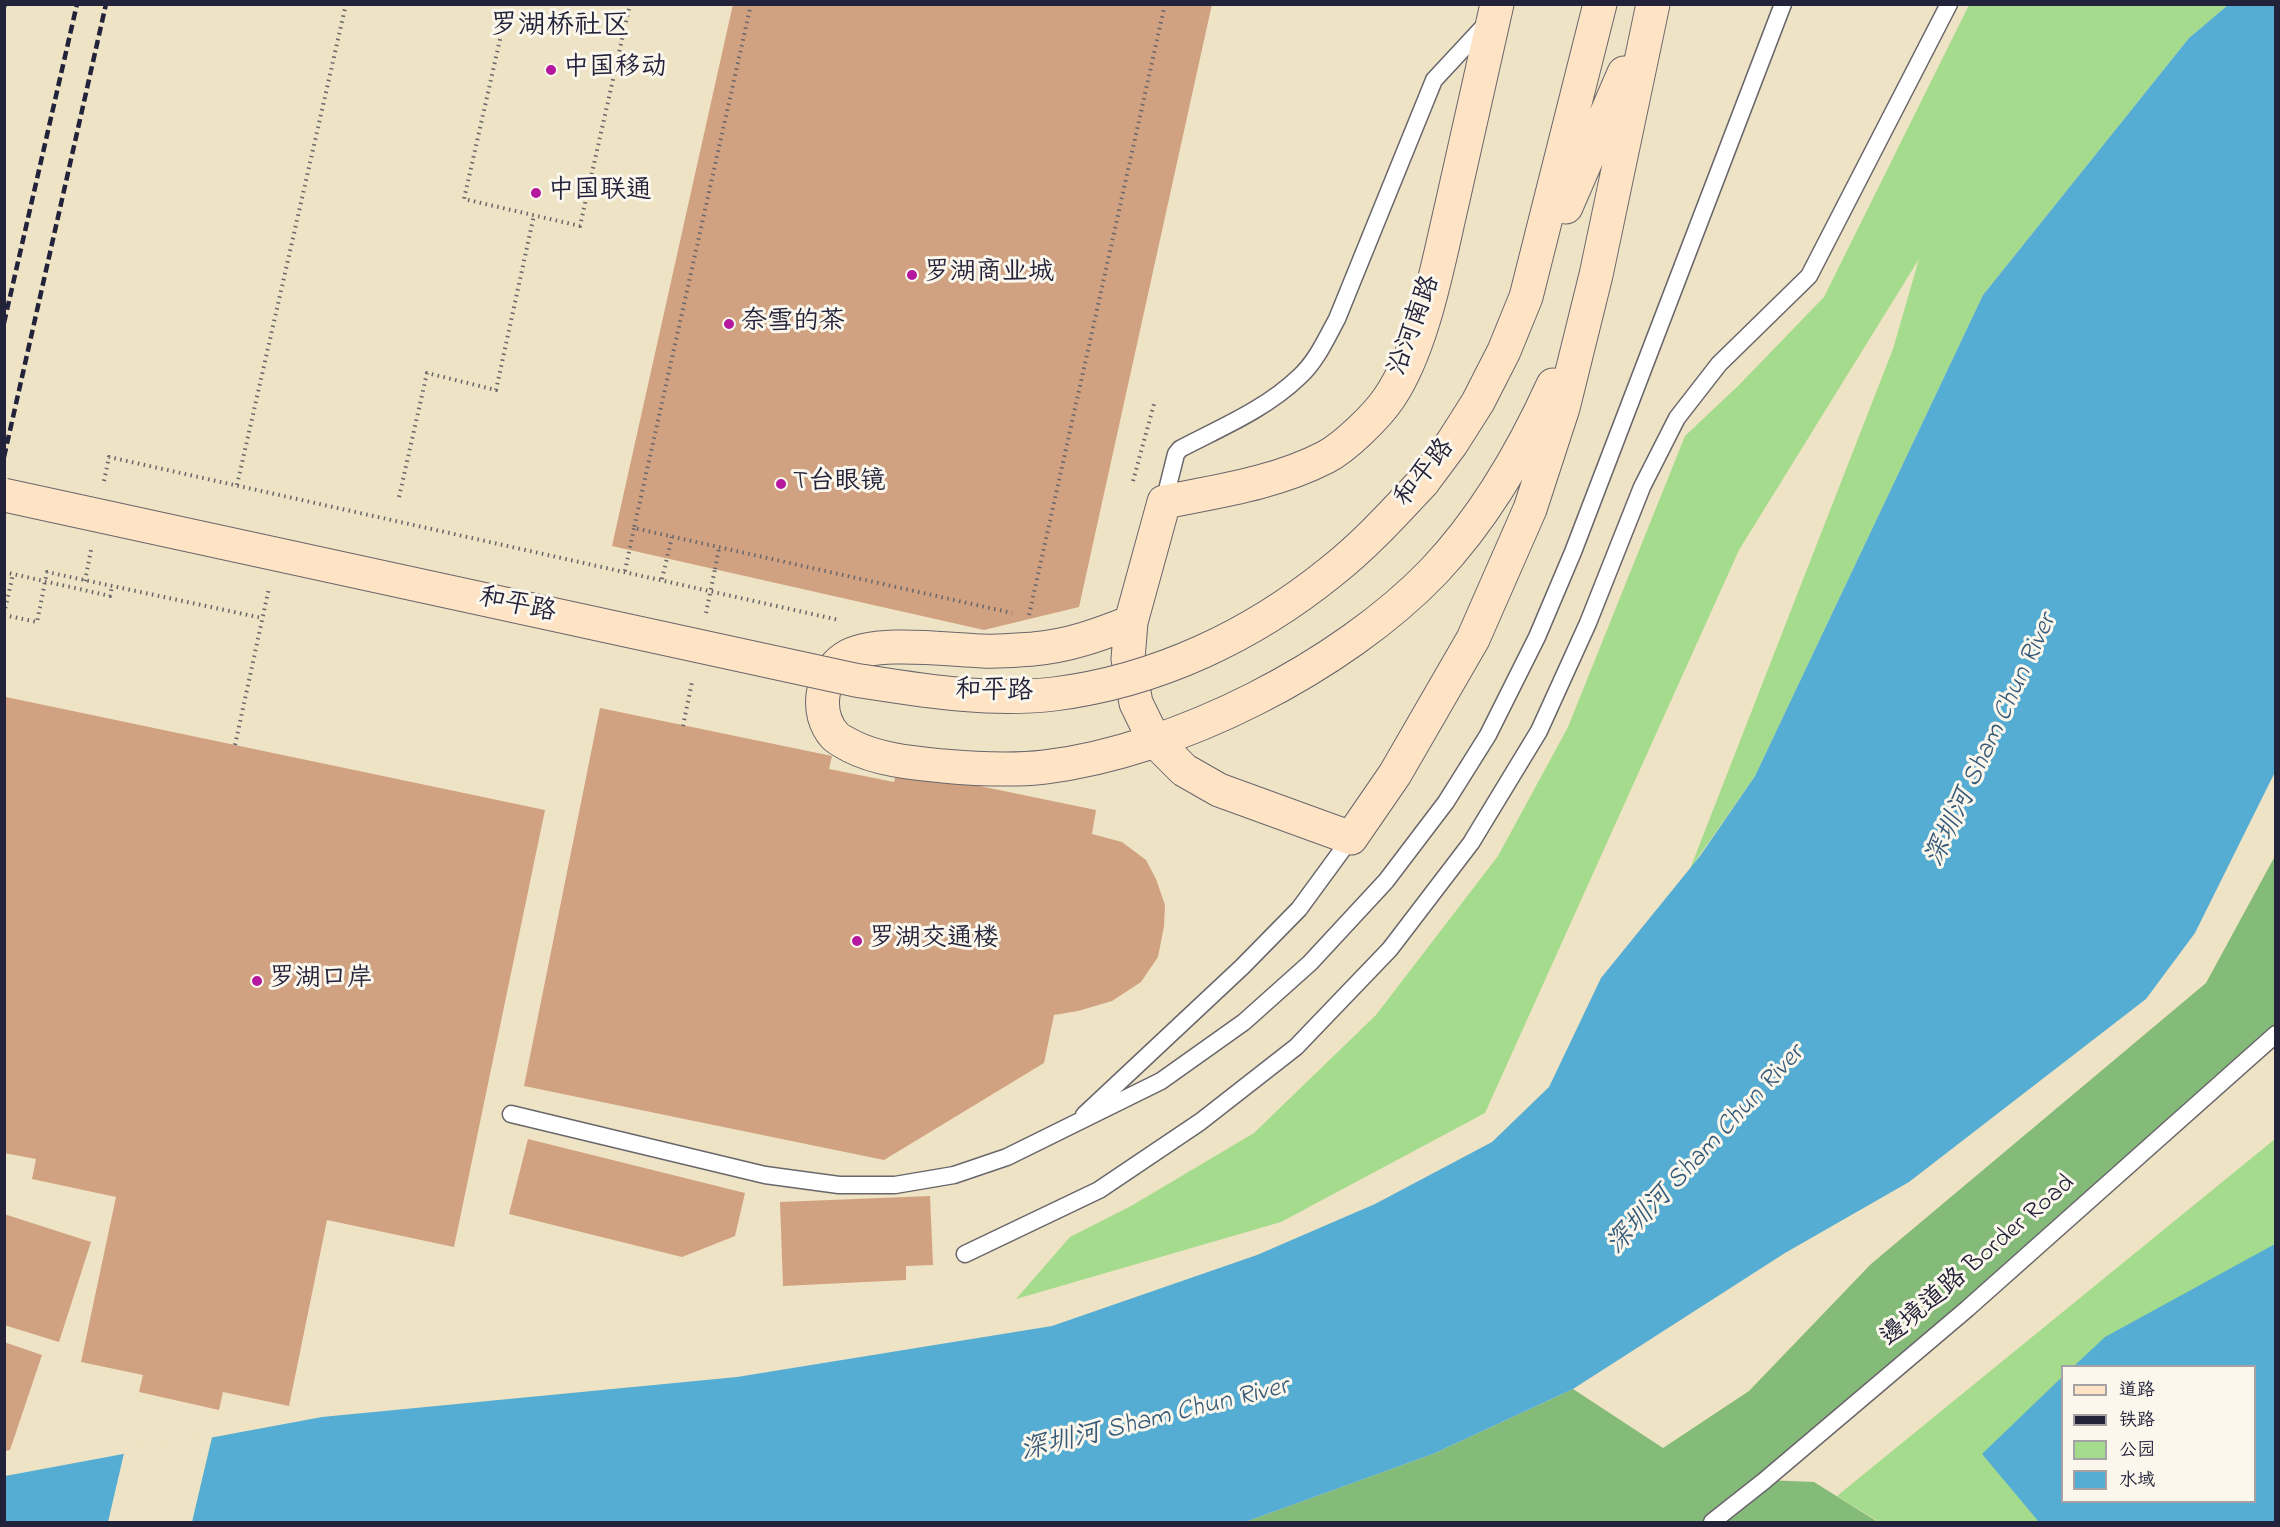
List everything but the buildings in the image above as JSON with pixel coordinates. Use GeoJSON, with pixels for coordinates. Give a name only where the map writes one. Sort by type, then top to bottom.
{"type":"FeatureCollection","features":[{"type":"Feature","properties":{"kind":"main road","name":"和平路"},"geometry":{"type":"LineString","coordinates":[[4,495],[855,680],[985,696],[1052,694],[1121,682],[1186,660],[1238,634],[1291,602],[1333,571],[1377,531],[1423,482],[1452,443],[1478,402],[1504,351],[1526,297],[1600,4]]}},
{"type":"Feature","properties":{"kind":"main road"},"geometry":{"type":"LineString","coordinates":[[1526,297],[1627,65],[1648,4]]}},
{"type":"Feature","properties":{"kind":"main road"},"geometry":{"type":"LineString","coordinates":[[1164,502],[1131,622],[1128,659],[1136,703],[1154,741],[1184,770],[1219,790],[1260,807],[1352,838],[1395,774],[1473,639],[1525,519],[1563,408],[1596,275],[1653,4]]}},
{"type":"Feature","properties":{"kind":"main road","name":"沿河南路"},"geometry":{"type":"LineString","coordinates":[[1164,502],[1247,485],[1292,471],[1328,456],[1364,428],[1389,399],[1406,364],[1425,312],[1440,258],[1495,10]]}},
{"type":"Feature","properties":{"kind":"main road"},"geometry":{"type":"LineString","coordinates":[[1131,622],[1082,641],[1037,649],[987,652],[868,648],[848,656],[837,665],[825,685],[822,704],[825,721],[836,737],[855,748],[884,757],[920,764],[979,769],[1043,768],[1106,756],[1154,741],[1230,711],[1326,657],[1388,614],[1434,570],[1468,531],[1501,484],[1523,446],[1569,350],[1596,275]]}},
{"type":"Feature","properties":{"kind":"lane"},"geometry":{"type":"LineString","coordinates":[[511,1114],[765,1175],[839,1185],[896,1185],[954,1175],[1007,1157],[1161,1081],[1244,1022],[1310,963],[1386,881],[1452,792],[1493,725],[1537,637],[1568,562],[1783,4]]}},
{"type":"Feature","properties":{"kind":"lane"},"geometry":{"type":"LineString","coordinates":[[965,1254],[1099,1190],[1200,1122],[1296,1047],[1390,949],[1471,843],[1539,731],[1588,623],[1642,487],[1677,418],[1719,364],[1809,276],[1949,4]]}},
{"type":"Feature","properties":{"kind":"lane"},"geometry":{"type":"LineString","coordinates":[[1164,502],[1176,454],[1180,449],[1244,416],[1275,396],[1300,377],[1318,353],[1337,319],[1434,80],[1495,10]]}},
{"type":"Feature","properties":{"kind":"lane"},"geometry":{"type":"LineString","coordinates":[[1070,1127],[1242,967],[1299,909],[1352,838]]}},
{"type":"Feature","properties":{"kind":"lane","name":"邊境道路 Border Road"},"geometry":{"type":"LineString","coordinates":[[1712,1522],[1764,1481],[1967,1309],[2276,1034]]}},
{"type":"Feature","properties":{"kind":"path"},"geometry":{"type":"LineString","coordinates":[[237,485],[346,4]]}},
{"type":"Feature","properties":{"kind":"path"},"geometry":{"type":"LineString","coordinates":[[508,4],[464,199],[580,226],[630,4]]}},
{"type":"Feature","properties":{"kind":"path"},"geometry":{"type":"LineString","coordinates":[[625,571],[751,4]]}},
{"type":"Feature","properties":{"kind":"path"},"geometry":{"type":"LineString","coordinates":[[634,528],[1029,617],[1165,4]]}},
{"type":"Feature","properties":{"kind":"path"},"geometry":{"type":"LineString","coordinates":[[399,497],[427,373],[496,390],[534,215]]}},
{"type":"Feature","properties":{"kind":"path"},"geometry":{"type":"LineString","coordinates":[[1132,484],[1154,404]]}},
{"type":"Feature","properties":{"kind":"path"},"geometry":{"type":"LineString","coordinates":[[109,457],[843,621]]}},
{"type":"Feature","properties":{"kind":"path"},"geometry":{"type":"LineString","coordinates":[[662,579],[672,537]]}},
{"type":"Feature","properties":{"kind":"path"},"geometry":{"type":"LineString","coordinates":[[715,569],[719,548]]}},
{"type":"Feature","properties":{"kind":"path"},"geometry":{"type":"LineString","coordinates":[[235,745],[275,555]]}},
{"type":"Feature","properties":{"kind":"path"},"geometry":{"type":"LineString","coordinates":[[4,572],[110,596],[112,586]]}},
{"type":"Feature","properties":{"kind":"path"},"geometry":{"type":"LineString","coordinates":[[13,574],[4,614],[37,622],[47,573],[262,618]]}},
{"type":"Feature","properties":{"kind":"green space"},"geometry":{"type":"Polygon","coordinates":[[[1969,5],[2228,5],[2189,38],[1983,295],[1755,776],[1690,869],[1893,349],[1919,259],[1739,550],[1485,1113],[1281,1222],[1016,1299],[1070,1237],[1131,1206],[1254,1133],[1376,1015],[1498,856],[1568,727],[1685,436],[1739,385],[1824,297],[1969,5]]]}},
{"type":"Feature","properties":{"kind":"green space"},"geometry":{"type":"Polygon","coordinates":[[[2275,856],[2275,1031],[1766,1480],[1814,1482],[1878,1522],[1245,1522],[1433,1454],[1573,1389],[1663,1448],[1749,1391],[1871,1264],[2206,983],[2275,856]]]}},
{"type":"Feature","properties":{"kind":"green space"},"geometry":{"type":"Polygon","coordinates":[[[2275,1139],[2275,1522],[1879,1522],[1837,1496],[2275,1139]]]}},
{"type":"Feature","properties":{"kind":"water","name":"深圳河 Sham Chun River"},"geometry":{"type":"Polygon","coordinates":[[[2228,5],[2275,5],[2275,772],[2195,933],[2146,999],[1909,1182],[1785,1253],[1573,1389],[1433,1454],[1245,1522],[5,1522],[5,1476],[322,1417],[737,1377],[1052,1326],[1257,1255],[1375,1204],[1492,1142],[1549,1087],[1601,978],[1700,856],[1755,776],[1983,295],[2189,38],[2228,5]]]}},
{"type":"Feature","properties":{"kind":"water"},"geometry":{"type":"Polygon","coordinates":[[[2275,1244],[2275,1522],[2039,1522],[1982,1454],[2061,1378],[2061,1503],[2256,1503],[2256,1365],[2075,1365],[2105,1337],[2275,1244]]]}},
{"type":"Feature","properties":{"kind":"pier"},"geometry":{"type":"Polygon","coordinates":[[[213,1433],[192,1522],[108,1522],[125,1449],[213,1433]]]}},
{"type":"Feature","properties":{"kind":"railway"},"geometry":{"type":"LineString","coordinates":[[4,323],[77,4]]}},
{"type":"Feature","properties":{"kind":"railway"},"geometry":{"type":"LineString","coordinates":[[4,457],[106,4]]}},
{"type":"Feature","properties":{"kind":"place","name":"中国移动"},"geometry":{"type":"Point","coordinates":[551,70]}},
{"type":"Feature","properties":{"kind":"place","name":"中国联通"},"geometry":{"type":"Point","coordinates":[536,193]}},
{"type":"Feature","properties":{"kind":"place","name":"罗湖商业城"},"geometry":{"type":"Point","coordinates":[912,275]}},
{"type":"Feature","properties":{"kind":"place","name":"奈雪的茶"},"geometry":{"type":"Point","coordinates":[729,324]}},
{"type":"Feature","properties":{"kind":"place","name":"T台眼镜"},"geometry":{"type":"Point","coordinates":[781,484]}},
{"type":"Feature","properties":{"kind":"place","name":"罗湖交通楼"},"geometry":{"type":"Point","coordinates":[857,941]}},
{"type":"Feature","properties":{"kind":"place","name":"罗湖口岸"},"geometry":{"type":"Point","coordinates":[257,981]}},
{"type":"Feature","properties":{"kind":"district","name":"罗湖桥社区"},"geometry":{"type":"Point","coordinates":[560,28]}}]}
